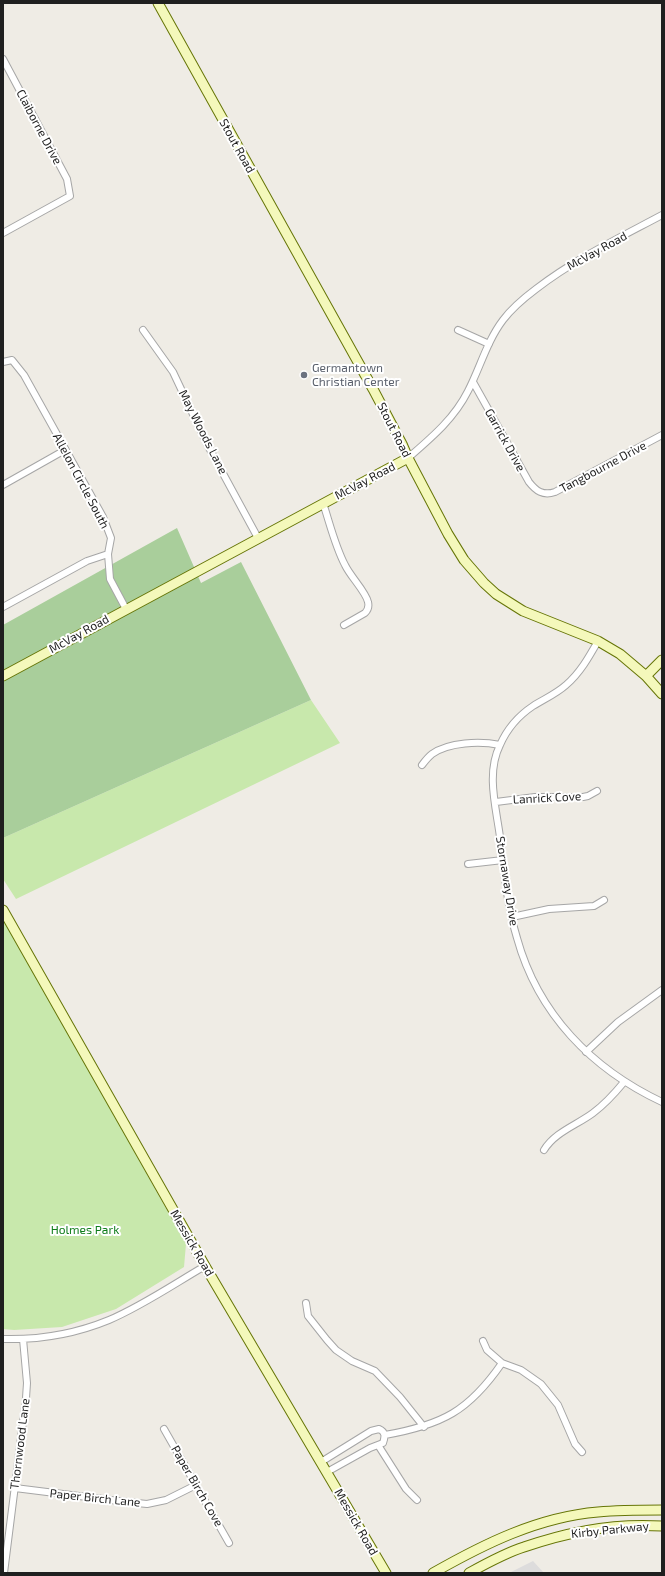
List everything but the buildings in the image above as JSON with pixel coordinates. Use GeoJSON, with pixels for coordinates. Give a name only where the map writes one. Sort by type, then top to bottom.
{"type":"FeatureCollection","features":[{"type":"Feature","properties":{"kind":"street","name":"Stout Road"},"geometry":{"type":"LineString","coordinates":[[158,3],[373,389],[456,547],[474,572],[496,594],[523,612],[598,642],[620,654],[646,676],[662,694]]}},
{"type":"Feature","properties":{"kind":"street","name":"Claiborne Drive"},"geometry":{"type":"LineString","coordinates":[[3,59],[68,179],[70,196],[3,233]]}},
{"type":"Feature","properties":{"kind":"street","name":"McVay Road"},"geometry":{"type":"LineString","coordinates":[[3,676],[408,458],[448,421],[462,402],[473,382],[495,332],[508,313],[544,283],[580,259],[662,215]]}},
{"type":"Feature","properties":{"kind":"street","name":"May Woods Lane"},"geometry":{"type":"LineString","coordinates":[[143,330],[173,372],[207,444],[258,538]]}},
{"type":"Feature","properties":{"kind":"street"},"geometry":{"type":"LineString","coordinates":[[458,330],[489,344]]}},
{"type":"Feature","properties":{"kind":"street","name":"Allelon Circle South"},"geometry":{"type":"LineString","coordinates":[[3,362],[12,360],[24,375],[103,517],[111,538],[108,554],[110,578],[126,609]]}},
{"type":"Feature","properties":{"kind":"street","name":"Garrick Drive"},"geometry":{"type":"LineString","coordinates":[[473,382],[529,482],[538,492],[544,494]]}},
{"type":"Feature","properties":{"kind":"street","name":"Tangbourne Drive"},"geometry":{"type":"LineString","coordinates":[[544,494],[555,492],[662,435]]}},
{"type":"Feature","properties":{"kind":"street"},"geometry":{"type":"LineString","coordinates":[[3,485],[65,450]]}},
{"type":"Feature","properties":{"kind":"street"},"geometry":{"type":"LineString","coordinates":[[324,503],[342,560],[350,575],[369,603],[365,613],[344,625]]}},
{"type":"Feature","properties":{"kind":"street"},"geometry":{"type":"LineString","coordinates":[[3,607],[87,561],[108,554]]}},
{"type":"Feature","properties":{"kind":"street","name":"Stornaway Drive"},"geometry":{"type":"LineString","coordinates":[[598,642],[575,676],[559,691],[533,706],[520,717],[511,726],[500,745],[495,759],[493,774],[503,860],[512,917],[522,954],[535,985],[563,1026],[586,1052],[608,1071],[624,1082],[662,1102]]}},
{"type":"Feature","properties":{"kind":"street"},"geometry":{"type":"LineString","coordinates":[[646,676],[662,660]]}},
{"type":"Feature","properties":{"kind":"street"},"geometry":{"type":"LineString","coordinates":[[422,766],[431,755],[443,748],[482,743],[500,745]]}},
{"type":"Feature","properties":{"kind":"street","name":"Lanrick Cove"},"geometry":{"type":"LineString","coordinates":[[496,802],[535,797],[583,797],[597,791]]}},
{"type":"Feature","properties":{"kind":"street"},"geometry":{"type":"LineString","coordinates":[[468,864],[503,860]]}},
{"type":"Feature","properties":{"kind":"street"},"geometry":{"type":"LineString","coordinates":[[512,917],[549,909],[594,906],[604,900]]}},
{"type":"Feature","properties":{"kind":"street","name":"Messick Road"},"geometry":{"type":"LineString","coordinates":[[3,910],[205,1266],[386,1573]]}},
{"type":"Feature","properties":{"kind":"street"},"geometry":{"type":"LineString","coordinates":[[586,1052],[622,1018],[662,990]]}},
{"type":"Feature","properties":{"kind":"street"},"geometry":{"type":"LineString","coordinates":[[544,1150],[551,1140],[600,1107],[624,1082]]}},
{"type":"Feature","properties":{"kind":"street"},"geometry":{"type":"LineString","coordinates":[[3,1339],[22,1339],[66,1333],[109,1320],[205,1266]]}},
{"type":"Feature","properties":{"kind":"street"},"geometry":{"type":"LineString","coordinates":[[306,1303],[308,1316],[336,1350],[352,1361],[374,1371],[400,1397],[424,1427]]}},
{"type":"Feature","properties":{"kind":"street","name":"Thornwood Lane"},"geometry":{"type":"LineString","coordinates":[[4,1573],[26,1398],[27,1383],[22,1339]]}},
{"type":"Feature","properties":{"kind":"street"},"geometry":{"type":"LineString","coordinates":[[483,1341],[487,1350],[502,1363],[521,1370],[541,1384],[558,1404],[574,1444],[582,1452]]}},
{"type":"Feature","properties":{"kind":"street"},"geometry":{"type":"LineString","coordinates":[[385,1435],[424,1427],[453,1414],[465,1406],[492,1377],[502,1363]]}},
{"type":"Feature","properties":{"kind":"street","name":"Paper Birch Cove"},"geometry":{"type":"LineString","coordinates":[[164,1429],[229,1543]]}},
{"type":"Feature","properties":{"kind":"street"},"geometry":{"type":"LineString","coordinates":[[320,1462],[371,1431],[379,1429],[383,1431],[385,1435],[383,1444],[370,1448],[327,1472]]}},
{"type":"Feature","properties":{"kind":"street"},"geometry":{"type":"LineString","coordinates":[[378,1446],[410,1495],[417,1500]]}},
{"type":"Feature","properties":{"kind":"street","name":"Paper Birch Lane"},"geometry":{"type":"LineString","coordinates":[[15,1488],[147,1504],[166,1500],[196,1486]]}},
{"type":"Feature","properties":{"kind":"street","name":"Kirby Parkway"},"geometry":{"type":"LineString","coordinates":[[433,1573],[488,1543],[517,1531],[558,1519],[597,1512],[662,1510]]}},
{"type":"Feature","properties":{"kind":"street","name":"Kirby Parkway"},"geometry":{"type":"LineString","coordinates":[[469,1573],[499,1557],[524,1547],[571,1533],[604,1528],[650,1525],[662,1526]]}},
{"type":"Feature","properties":{"kind":"shaded area"},"geometry":{"type":"Polygon","coordinates":[[[533,1561],[544,1573],[509,1573],[533,1561]]]}},
{"type":"Feature","properties":{"kind":"green space"},"geometry":{"type":"Polygon","coordinates":[[[177,528],[201,583],[241,562],[311,700],[3,838],[3,625],[177,528]]]}},
{"type":"Feature","properties":{"kind":"green space"},"geometry":{"type":"Polygon","coordinates":[[[311,700],[340,743],[16,899],[3,879],[3,838],[311,700]]]}},
{"type":"Feature","properties":{"kind":"green space","name":"Holmes Park"},"geometry":{"type":"Polygon","coordinates":[[[3,918],[186,1244],[184,1267],[116,1309],[62,1327],[14,1330],[3,1329],[3,918]]]}},
{"type":"Feature","properties":{"kind":"place","name":"Germantown Christian Center"},"geometry":{"type":"Point","coordinates":[304,375]}}]}
